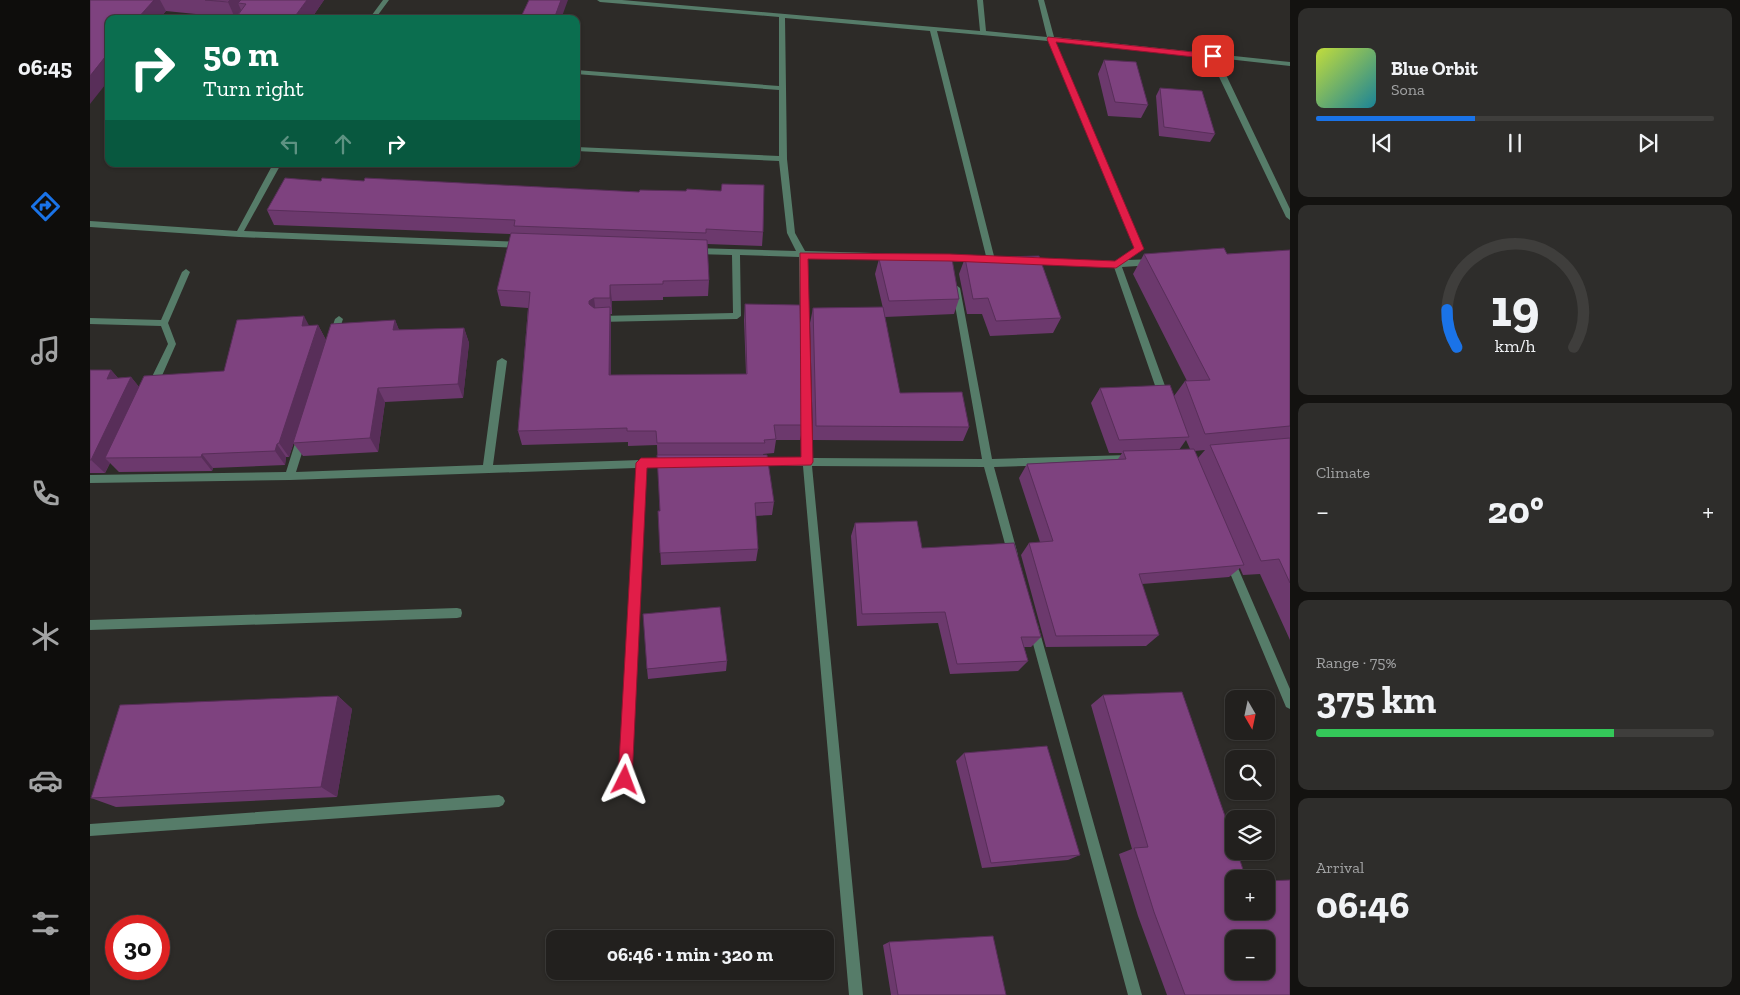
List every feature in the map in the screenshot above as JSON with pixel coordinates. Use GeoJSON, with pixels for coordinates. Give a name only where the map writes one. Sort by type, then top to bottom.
{"type":"FeatureCollection","features":[{"type":"Feature","properties":{"kind":"street"},"geometry":{"type":"LineString","coordinates":[[375,15],[386,0]]}},
{"type":"Feature","properties":{"kind":"street"},"geometry":{"type":"LineString","coordinates":[[600,0],[1051,39],[1290,64]]}},
{"type":"Feature","properties":{"kind":"street"},"geometry":{"type":"LineString","coordinates":[[980,0],[983,33]]}},
{"type":"Feature","properties":{"kind":"street"},"geometry":{"type":"LineString","coordinates":[[1041,0],[1051,39],[1139,249],[1116,264]]}},
{"type":"Feature","properties":{"kind":"street"},"geometry":{"type":"LineString","coordinates":[[782,17],[783,159],[791,233],[803,256],[807,462],[856,995]]}},
{"type":"Feature","properties":{"kind":"street"},"geometry":{"type":"LineString","coordinates":[[933,29],[991,260]]}},
{"type":"Feature","properties":{"kind":"street"},"geometry":{"type":"LineString","coordinates":[[1213,56],[1290,217]]}},
{"type":"Feature","properties":{"kind":"street"},"geometry":{"type":"LineString","coordinates":[[580,72],[783,88]]}},
{"type":"Feature","properties":{"kind":"street"},"geometry":{"type":"LineString","coordinates":[[580,150],[783,159]]}},
{"type":"Feature","properties":{"kind":"street"},"geometry":{"type":"LineString","coordinates":[[239,234],[275,167]]}},
{"type":"Feature","properties":{"kind":"street"},"geometry":{"type":"LineString","coordinates":[[90,224],[239,234],[528,245]]}},
{"type":"Feature","properties":{"kind":"street"},"geometry":{"type":"LineString","coordinates":[[687,251],[803,256],[952,268],[1000,260]]}},
{"type":"Feature","properties":{"kind":"street"},"geometry":{"type":"LineString","coordinates":[[596,319],[737,316],[736,253]]}},
{"type":"Feature","properties":{"kind":"street"},"geometry":{"type":"LineString","coordinates":[[1020,261],[1116,264],[1165,262]]}},
{"type":"Feature","properties":{"kind":"street"},"geometry":{"type":"LineString","coordinates":[[1116,264],[1169,411]]}},
{"type":"Feature","properties":{"kind":"street"},"geometry":{"type":"LineString","coordinates":[[952,268],[988,463],[1016,568]]}},
{"type":"Feature","properties":{"kind":"street"},"geometry":{"type":"LineString","coordinates":[[147,398],[172,344],[164,323],[186,272]]}},
{"type":"Feature","properties":{"kind":"street"},"geometry":{"type":"LineString","coordinates":[[330,347],[339,319]]}},
{"type":"Feature","properties":{"kind":"street"},"geometry":{"type":"LineString","coordinates":[[90,321],[164,323]]}},
{"type":"Feature","properties":{"kind":"street"},"geometry":{"type":"LineString","coordinates":[[488,470],[502,361]]}},
{"type":"Feature","properties":{"kind":"street"},"geometry":{"type":"LineString","coordinates":[[290,476],[304,430]]}},
{"type":"Feature","properties":{"kind":"street"},"geometry":{"type":"LineString","coordinates":[[739,462],[988,463],[1136,458]]}},
{"type":"Feature","properties":{"kind":"street"},"geometry":{"type":"LineString","coordinates":[[625,780],[641,463]]}},
{"type":"Feature","properties":{"kind":"street"},"geometry":{"type":"LineString","coordinates":[[90,479],[111,474],[290,476],[680,463]]}},
{"type":"Feature","properties":{"kind":"street"},"geometry":{"type":"LineString","coordinates":[[1227,555],[1290,703]]}},
{"type":"Feature","properties":{"kind":"street"},"geometry":{"type":"LineString","coordinates":[[90,625],[457,613]]}},
{"type":"Feature","properties":{"kind":"street"},"geometry":{"type":"LineString","coordinates":[[1030,615],[1135,995]]}},
{"type":"Feature","properties":{"kind":"street"},"geometry":{"type":"LineString","coordinates":[[90,830],[499,801]]}},
{"type":"Feature","properties":{"kind":"building"},"geometry":{"type":"Polygon","coordinates":[[[90,0],[154,0],[141,15],[105,15],[105,57],[90,76],[90,0]]]}},
{"type":"Feature","properties":{"kind":"building"},"geometry":{"type":"Polygon","coordinates":[[[205,0],[230,0],[228,2],[205,0]]]}},
{"type":"Feature","properties":{"kind":"building"},"geometry":{"type":"Polygon","coordinates":[[[241,0],[307,0],[296,15],[238,15],[246,4],[238,3],[241,0]]]}},
{"type":"Feature","properties":{"kind":"building"},"geometry":{"type":"Polygon","coordinates":[[[529,0],[561,0],[555,15],[522,15],[529,0]]]}},
{"type":"Feature","properties":{"kind":"building"},"geometry":{"type":"Polygon","coordinates":[[[1104,60],[1136,62],[1148,105],[1115,102],[1104,60]]]}},
{"type":"Feature","properties":{"kind":"building"},"geometry":{"type":"Polygon","coordinates":[[[1160,88],[1202,91],[1215,134],[1164,127],[1160,88]]]}},
{"type":"Feature","properties":{"kind":"building"},"geometry":{"type":"Polygon","coordinates":[[[285,178],[321,181],[322,178],[364,181],[365,178],[639,192],[640,190],[686,191],[687,189],[721,191],[722,184],[764,185],[763,232],[706,229],[706,233],[514,226],[515,220],[267,210],[285,178]]]}},
{"type":"Feature","properties":{"kind":"building"},"geometry":{"type":"Polygon","coordinates":[[[511,233],[707,240],[709,280],[663,281],[663,284],[610,285],[610,298],[594,298],[589,301],[589,304],[594,308],[610,307],[609,375],[747,374],[745,304],[800,305],[803,425],[774,425],[776,439],[764,440],[765,443],[657,443],[656,431],[627,431],[627,428],[518,431],[530,292],[497,290],[511,233]]]}},
{"type":"Feature","properties":{"kind":"building"},"geometry":{"type":"Polygon","coordinates":[[[1224,248],[1227,254],[1290,250],[1290,426],[1205,434],[1185,381],[1210,380],[1144,254],[1224,248]]]}},
{"type":"Feature","properties":{"kind":"building"},"geometry":{"type":"Polygon","coordinates":[[[1039,256],[1061,318],[996,321],[988,298],[973,299],[965,258],[1039,256]]]}},
{"type":"Feature","properties":{"kind":"building"},"geometry":{"type":"Polygon","coordinates":[[[938,257],[939,259],[952,259],[959,299],[889,301],[879,259],[938,257]]]}},
{"type":"Feature","properties":{"kind":"building"},"geometry":{"type":"Polygon","coordinates":[[[883,307],[900,393],[962,392],[969,427],[816,426],[813,308],[883,307]]]}},
{"type":"Feature","properties":{"kind":"building"},"geometry":{"type":"Polygon","coordinates":[[[304,316],[302,326],[318,325],[275,451],[202,454],[201,457],[105,458],[144,376],[224,371],[237,320],[304,316]]]}},
{"type":"Feature","properties":{"kind":"building"},"geometry":{"type":"Polygon","coordinates":[[[395,320],[393,330],[464,328],[458,384],[378,388],[370,438],[293,443],[331,324],[395,320]]]}},
{"type":"Feature","properties":{"kind":"building"},"geometry":{"type":"Polygon","coordinates":[[[90,370],[111,370],[107,379],[131,377],[91,460],[90,460],[90,370]]]}},
{"type":"Feature","properties":{"kind":"building"},"geometry":{"type":"Polygon","coordinates":[[[1170,385],[1189,437],[1119,440],[1100,388],[1170,385]]]}},
{"type":"Feature","properties":{"kind":"building"},"geometry":{"type":"Polygon","coordinates":[[[1290,438],[1290,583],[1279,559],[1261,561],[1210,445],[1290,438]]]}},
{"type":"Feature","properties":{"kind":"building"},"geometry":{"type":"Polygon","coordinates":[[[1194,449],[1244,565],[1139,574],[1159,635],[1056,636],[1029,543],[1053,541],[1027,464],[1126,459],[1123,451],[1194,449]]]}},
{"type":"Feature","properties":{"kind":"building"},"geometry":{"type":"Polygon","coordinates":[[[657,455],[767,455],[774,502],[755,503],[758,549],[660,553],[657,455]]]}},
{"type":"Feature","properties":{"kind":"building"},"geometry":{"type":"Polygon","coordinates":[[[917,521],[922,548],[1014,543],[1041,637],[1021,637],[1028,661],[957,664],[945,612],[862,614],[855,523],[917,521]]]}},
{"type":"Feature","properties":{"kind":"building"},"geometry":{"type":"Polygon","coordinates":[[[720,607],[727,661],[647,669],[643,614],[720,607]]]}},
{"type":"Feature","properties":{"kind":"building"},"geometry":{"type":"Polygon","coordinates":[[[1182,692],[1225,816],[1225,860],[1240,860],[1243,870],[1225,870],[1225,920],[1275,920],[1275,881],[1290,880],[1290,995],[1185,995],[1154,912],[1134,848],[1148,847],[1103,695],[1182,692]]]}},
{"type":"Feature","properties":{"kind":"building"},"geometry":{"type":"Polygon","coordinates":[[[338,696],[321,787],[91,798],[120,705],[338,696]]]}},
{"type":"Feature","properties":{"kind":"building"},"geometry":{"type":"Polygon","coordinates":[[[1047,746],[1080,855],[991,863],[964,753],[1047,746]]]}},
{"type":"Feature","properties":{"kind":"building"},"geometry":{"type":"Polygon","coordinates":[[[993,936],[1006,995],[898,995],[889,942],[993,936]]]}},
{"type":"Feature","properties":{"kind":"route"},"geometry":{"type":"LineString","coordinates":[[625,780],[641,463],[807,462],[803,256],[950,258],[1116,264],[1139,249],[1051,39],[1213,56]]}}]}
